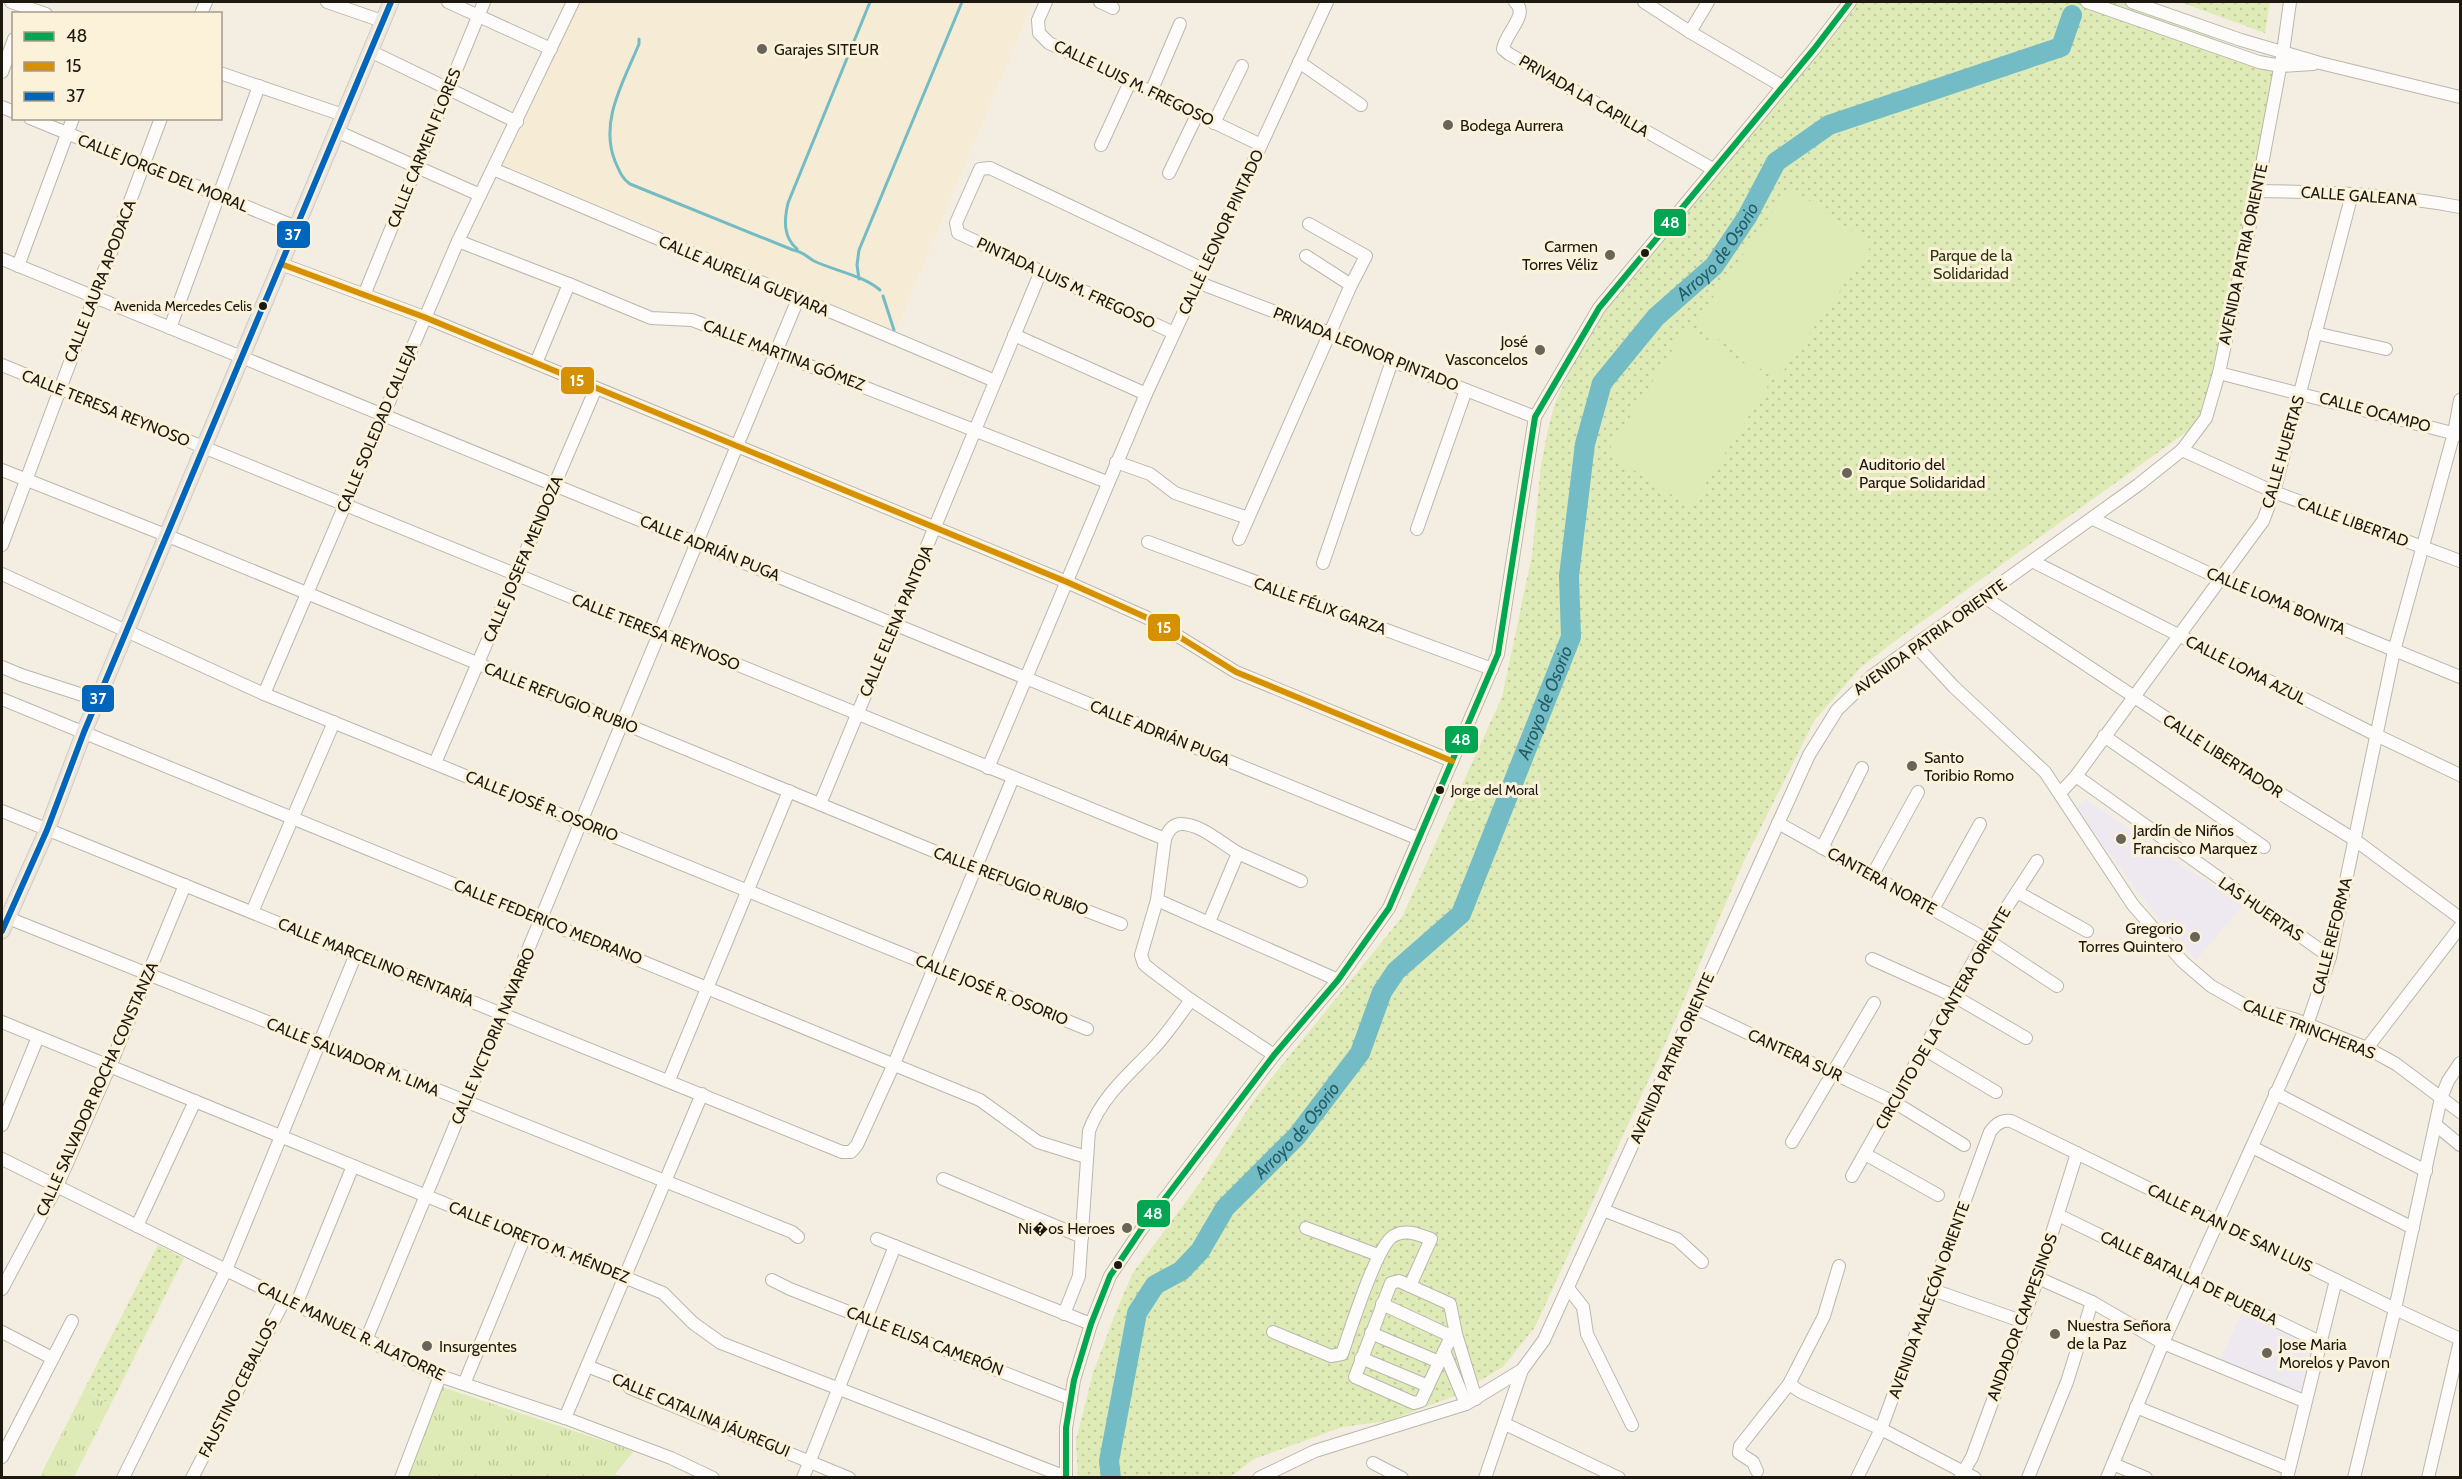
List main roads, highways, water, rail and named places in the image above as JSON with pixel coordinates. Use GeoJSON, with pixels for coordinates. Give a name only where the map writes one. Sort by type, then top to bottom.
{"type":"FeatureCollection","features":[{"type":"Feature","properties":{"kind":"main road"},"geometry":{"type":"LineString","coordinates":[[5,925],[391,2]]}},
{"type":"Feature","properties":{"kind":"waterway"},"geometry":{"type":"LineString","coordinates":[[797,249],[787,234],[788,203],[870,2]]}},
{"type":"Feature","properties":{"kind":"waterway"},"geometry":{"type":"LineString","coordinates":[[859,279],[857,265],[859,250],[962,2]]}},
{"type":"Feature","properties":{"kind":"waterway","name":"Arroyo de Osorio"},"geometry":{"type":"LineString","coordinates":[[1111,1478],[1109,1461],[1137,1313],[1155,1285],[1181,1271],[1200,1251],[1225,1208],[1297,1136],[1360,1053],[1382,992],[1396,971],[1461,914],[1571,637],[1569,576],[1585,444],[1602,383],[1656,317],[1714,266],[1747,217],[1776,162],[1829,125],[2061,47],[2072,15]]}},
{"type":"Feature","properties":{"kind":"waterway"},"geometry":{"type":"LineString","coordinates":[[639,39],[639,44],[615,101],[610,131],[615,161],[625,180],[799,252],[822,265],[857,277],[880,290]]}},
{"type":"Feature","properties":{"kind":"waterway"},"geometry":{"type":"LineString","coordinates":[[883,296],[894,330]]}},
{"type":"Feature","properties":{"kind":"place","name":"Garajes SITEUR"},"geometry":{"type":"Point","coordinates":[762,49]}},
{"type":"Feature","properties":{"kind":"place","name":"Bodega Aurrera"},"geometry":{"type":"Point","coordinates":[1448,125]}},
{"type":"Feature","properties":{"kind":"place","name":"Carmen Torres Véliz"},"geometry":{"type":"Point","coordinates":[1610,255]}},
{"type":"Feature","properties":{"kind":"place","name":"Avenida Mercedes Celis"},"geometry":{"type":"Point","coordinates":[263,306]}},
{"type":"Feature","properties":{"kind":"place","name":"José Vasconcelos"},"geometry":{"type":"Point","coordinates":[1540,350]}},
{"type":"Feature","properties":{"kind":"place","name":"Auditorio del Parque Solidaridad"},"geometry":{"type":"Point","coordinates":[1847,473]}},
{"type":"Feature","properties":{"kind":"place","name":"Santo Toribio Romo"},"geometry":{"type":"Point","coordinates":[1912,766]}},
{"type":"Feature","properties":{"kind":"place","name":"Jorge del Moral"},"geometry":{"type":"Point","coordinates":[1440,790]}},
{"type":"Feature","properties":{"kind":"place","name":"Jardín de Niños Francisco Marquez"},"geometry":{"type":"Point","coordinates":[2121,839]}},
{"type":"Feature","properties":{"kind":"place","name":"Gregorio Torres Quintero"},"geometry":{"type":"Point","coordinates":[2195,937]}},
{"type":"Feature","properties":{"kind":"place","name":"Ni�os Heroes"},"geometry":{"type":"Point","coordinates":[1127,1228]}},
{"type":"Feature","properties":{"kind":"place","name":"Nuestra Señora de la Paz"},"geometry":{"type":"Point","coordinates":[2055,1334]}},
{"type":"Feature","properties":{"kind":"place","name":"Insurgentes"},"geometry":{"type":"Point","coordinates":[427,1346]}},
{"type":"Feature","properties":{"kind":"place","name":"Jose Maria Morelos y Pavon"},"geometry":{"type":"Point","coordinates":[2267,1353]}},
{"type":"Feature","properties":{"kind":"park label","name":"Parque de la Solidaridad"},"geometry":{"type":"Point","coordinates":[1971,264]}}]}
